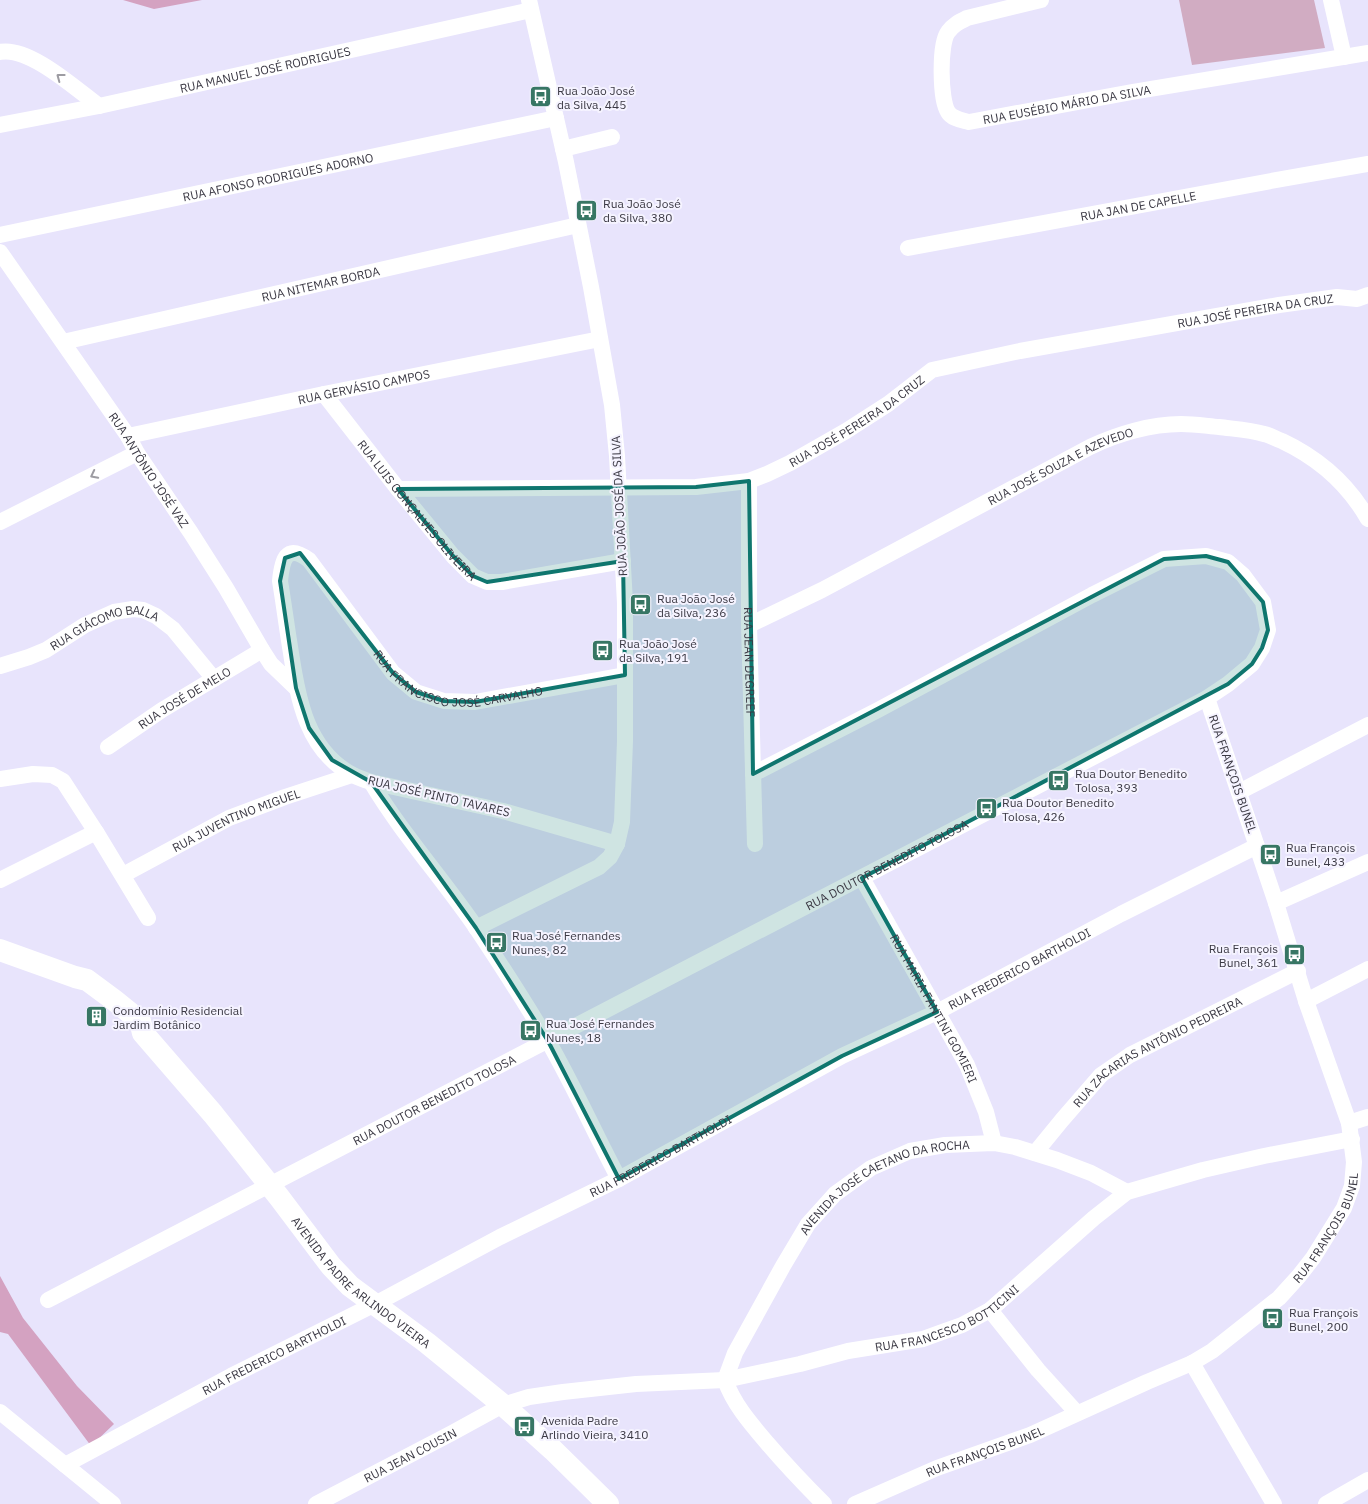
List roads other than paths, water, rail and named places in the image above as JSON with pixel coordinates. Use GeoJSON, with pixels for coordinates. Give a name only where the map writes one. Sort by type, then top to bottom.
{"type":"FeatureCollection","features":[{"type":"Feature","properties":{"kind":"main road","name":"AVENIDA PADRE ARLINDO VIEIRA"},"geometry":{"type":"LineString","coordinates":[[0,950],[75,977],[83,989],[133,1029],[143,1033],[213,1114],[332,1266],[350,1286],[427,1342],[503,1405],[553,1450],[608,1504]]}},
{"type":"Feature","properties":{"kind":"street","name":"RUA EUSÉBIO MÁRIO DA SILVA"},"geometry":{"type":"LineString","coordinates":[[1041,0],[967,18],[956,24],[947,33],[942,44],[941,64],[944,99],[948,112],[956,119],[969,122],[1132,92],[1368,53]]}},
{"type":"Feature","properties":{"kind":"street"},"geometry":{"type":"LineString","coordinates":[[1331,0],[1344,57]]}},
{"type":"Feature","properties":{"kind":"street","name":"RUA MANUEL JOSÉ RODRIGUES"},"geometry":{"type":"LineString","coordinates":[[0,125],[98,106],[530,5]]}},
{"type":"Feature","properties":{"kind":"street","name":"RUA JOÃO JOSÉ DA SILVA"},"geometry":{"type":"LineString","coordinates":[[476,928],[599,868],[610,857],[617,844],[622,822],[625,741],[625,603],[619,487],[612,405],[563,149],[530,5]]}},
{"type":"Feature","properties":{"kind":"street"},"geometry":{"type":"LineString","coordinates":[[0,52],[6,51],[22,54],[40,63],[98,106]]}},
{"type":"Feature","properties":{"kind":"street","name":"RUA AFONSO RODRIGUES ADORNO"},"geometry":{"type":"LineString","coordinates":[[0,235],[556,118]]}},
{"type":"Feature","properties":{"kind":"street"},"geometry":{"type":"LineString","coordinates":[[563,149],[612,138]]}},
{"type":"Feature","properties":{"kind":"street","name":"RUA JAN DE CAPELLE"},"geometry":{"type":"LineString","coordinates":[[908,248],[1271,180],[1368,164]]}},
{"type":"Feature","properties":{"kind":"street","name":"RUA NITEMAR BORDA"},"geometry":{"type":"LineString","coordinates":[[63,342],[578,225]]}},
{"type":"Feature","properties":{"kind":"street","name":"RUA ANTÔNIO JOSÉ VAZ"},"geometry":{"type":"LineString","coordinates":[[0,252],[128,436],[137,453],[192,533],[271,664],[296,688]]}},
{"type":"Feature","properties":{"kind":"street","name":"RUA JOSÉ PEREIRA DA CRUZ"},"geometry":{"type":"LineString","coordinates":[[398,489],[696,487],[749,481],[790,463],[846,431],[888,404],[932,370],[1020,351],[1279,305],[1338,297],[1364,301]]}},
{"type":"Feature","properties":{"kind":"street","name":"RUA GERVÁSIO CAMPOS"},"geometry":{"type":"LineString","coordinates":[[128,436],[324,394],[600,339]]}},
{"type":"Feature","properties":{"kind":"street","name":"RUA LUIS GONÇALVES OLIVEIRA"},"geometry":{"type":"LineString","coordinates":[[324,394],[398,489],[453,556],[473,576],[487,582],[502,582],[622,560]]}},
{"type":"Feature","properties":{"kind":"street","name":"RUA JOSÉ SOUZA E AZEVEDO"},"geometry":{"type":"LineString","coordinates":[[749,625],[822,590],[1090,447],[1141,429],[1180,424],[1231,428],[1265,434],[1295,448],[1316,461],[1343,484],[1362,508],[1368,519]]}},
{"type":"Feature","properties":{"kind":"street"},"geometry":{"type":"LineString","coordinates":[[0,522],[137,453]]}},
{"type":"Feature","properties":{"kind":"street","name":"RUA JEAN DEGREEF"},"geometry":{"type":"LineString","coordinates":[[749,481],[749,625],[755,844]]}},
{"type":"Feature","properties":{"kind":"street","name":"RUA FRANCISCO JOSÉ CARVALHO"},"geometry":{"type":"LineString","coordinates":[[280,581],[284,558],[288,554],[300,553],[309,560],[393,673],[416,692],[444,701],[474,702],[625,675]]}},
{"type":"Feature","properties":{"kind":"street","name":"RUA DOUTOR BENEDITO TOLOSA"},"geometry":{"type":"LineString","coordinates":[[48,1300],[548,1042],[1207,698],[1252,664],[1262,648],[1268,630],[1263,602],[1243,575],[1228,562],[1206,556],[1164,559],[1145,567],[878,710],[753,774]]}},
{"type":"Feature","properties":{"kind":"street","name":"RUA JOSÉ PINTO TAVARES"},"geometry":{"type":"LineString","coordinates":[[280,581],[296,688],[309,728],[320,747],[332,760],[352,775],[371,782],[503,811],[617,844]]}},
{"type":"Feature","properties":{"kind":"street","name":"RUA GIÁCOMO BALLA"},"geometry":{"type":"LineString","coordinates":[[0,666],[29,658],[46,650],[85,625],[114,612],[133,609],[143,610],[156,616],[173,628],[214,679]]}},
{"type":"Feature","properties":{"kind":"street","name":"RUA JOSÉ DE MELO"},"geometry":{"type":"LineString","coordinates":[[108,747],[162,710],[262,650]]}},
{"type":"Feature","properties":{"kind":"street","name":"RUA FRANÇOIS BUNEL"},"geometry":{"type":"LineString","coordinates":[[855,1504],[937,1468],[1030,1435],[1192,1363],[1212,1351],[1279,1298],[1312,1258],[1344,1208],[1352,1186],[1354,1162],[1350,1131],[1207,698]]}},
{"type":"Feature","properties":{"kind":"street"},"geometry":{"type":"LineString","coordinates":[[1239,792],[1368,725]]}},
{"type":"Feature","properties":{"kind":"street"},"geometry":{"type":"LineString","coordinates":[[0,779],[33,774],[52,775],[63,781],[148,918]]}},
{"type":"Feature","properties":{"kind":"street","name":"RUA JUVENTINO MIGUEL"},"geometry":{"type":"LineString","coordinates":[[123,875],[229,818],[352,775]]}},
{"type":"Feature","properties":{"kind":"street"},"geometry":{"type":"LineString","coordinates":[[371,782],[403,831],[476,928],[548,1042],[620,1179]]}},
{"type":"Feature","properties":{"kind":"street"},"geometry":{"type":"LineString","coordinates":[[0,880],[96,832]]}},
{"type":"Feature","properties":{"kind":"street","name":"RUA FREDERICO BARTHOLDI"},"geometry":{"type":"LineString","coordinates":[[65,1465],[500,1237],[620,1179],[842,1056],[937,1012],[1121,914],[1257,846]]}},
{"type":"Feature","properties":{"kind":"street"},"geometry":{"type":"LineString","coordinates":[[1276,903],[1368,862]]}},
{"type":"Feature","properties":{"kind":"street","name":"RUA MARIA FANTINI GOMIERI"},"geometry":{"type":"LineString","coordinates":[[862,878],[967,1065],[986,1112],[994,1143]]}},
{"type":"Feature","properties":{"kind":"street"},"geometry":{"type":"LineString","coordinates":[[1306,1000],[1368,969]]}},
{"type":"Feature","properties":{"kind":"street","name":"RUA ZACARIAS ANTÔNIO PEDREIRA"},"geometry":{"type":"LineString","coordinates":[[1035,1153],[1102,1075],[1130,1055],[1298,971]]}},
{"type":"Feature","properties":{"kind":"street","name":"RUA FRANCESCO BOTTICINI"},"geometry":{"type":"LineString","coordinates":[[503,1405],[529,1397],[563,1392],[636,1384],[725,1380],[848,1351],[923,1339],[962,1325],[990,1310],[1094,1218],[1127,1192],[1350,1131],[1368,1117]]}},
{"type":"Feature","properties":{"kind":"street","name":"AVENIDA JOSÉ CAETANO DA ROCHA"},"geometry":{"type":"LineString","coordinates":[[725,1380],[735,1353],[782,1266],[808,1224],[835,1194],[871,1168],[910,1151],[945,1145],[994,1143],[1035,1153],[1091,1173],[1127,1192]]}},
{"type":"Feature","properties":{"kind":"street"},"geometry":{"type":"LineString","coordinates":[[990,1310],[1038,1370],[1077,1414]]}},
{"type":"Feature","properties":{"kind":"street"},"geometry":{"type":"LineString","coordinates":[[1192,1363],[1274,1504]]}},
{"type":"Feature","properties":{"kind":"street"},"geometry":{"type":"LineString","coordinates":[[725,1380],[730,1395],[750,1424],[795,1475],[824,1504]]}},
{"type":"Feature","properties":{"kind":"street","name":"RUA JEAN COUSIN"},"geometry":{"type":"LineString","coordinates":[[316,1504],[503,1405]]}},
{"type":"Feature","properties":{"kind":"street"},"geometry":{"type":"LineString","coordinates":[[0,1412],[113,1504]]}},
{"type":"Feature","properties":{"kind":"street"},"geometry":{"type":"LineString","coordinates":[[1331,1503],[1368,1480]]}},
{"type":"Feature","properties":{"kind":"place","name":"Rua João José da Silva, 445"},"geometry":{"type":"Point","coordinates":[541,97]}},
{"type":"Feature","properties":{"kind":"place","name":"Rua João José da Silva, 380"},"geometry":{"type":"Point","coordinates":[587,210]}},
{"type":"Feature","properties":{"kind":"place","name":"Rua João José da Silva, 236"},"geometry":{"type":"Point","coordinates":[641,605]}},
{"type":"Feature","properties":{"kind":"place","name":"Rua João José da Silva, 191"},"geometry":{"type":"Point","coordinates":[603,650]}},
{"type":"Feature","properties":{"kind":"place","name":"Rua Doutor Benedito Tolosa, 393"},"geometry":{"type":"Point","coordinates":[1059,780]}},
{"type":"Feature","properties":{"kind":"place","name":"Rua Doutor Benedito Tolosa, 426"},"geometry":{"type":"Point","coordinates":[986,809]}},
{"type":"Feature","properties":{"kind":"place","name":"Rua François Bunel, 433"},"geometry":{"type":"Point","coordinates":[1270,854]}},
{"type":"Feature","properties":{"kind":"place","name":"Rua José Fernandes Nunes, 82"},"geometry":{"type":"Point","coordinates":[496,942]}},
{"type":"Feature","properties":{"kind":"place","name":"Rua François Bunel, 361"},"geometry":{"type":"Point","coordinates":[1294,955]}},
{"type":"Feature","properties":{"kind":"place","name":"Condomínio Residencial Jardim Botânico"},"geometry":{"type":"Point","coordinates":[97,1017]}},
{"type":"Feature","properties":{"kind":"place","name":"Rua José Fernandes Nunes, 18"},"geometry":{"type":"Point","coordinates":[530,1030]}},
{"type":"Feature","properties":{"kind":"place","name":"Rua François Bunel, 200"},"geometry":{"type":"Point","coordinates":[1273,1319]}},
{"type":"Feature","properties":{"kind":"place","name":"Avenida Padre Arlindo Vieira, 3410"},"geometry":{"type":"Point","coordinates":[525,1427]}}]}
